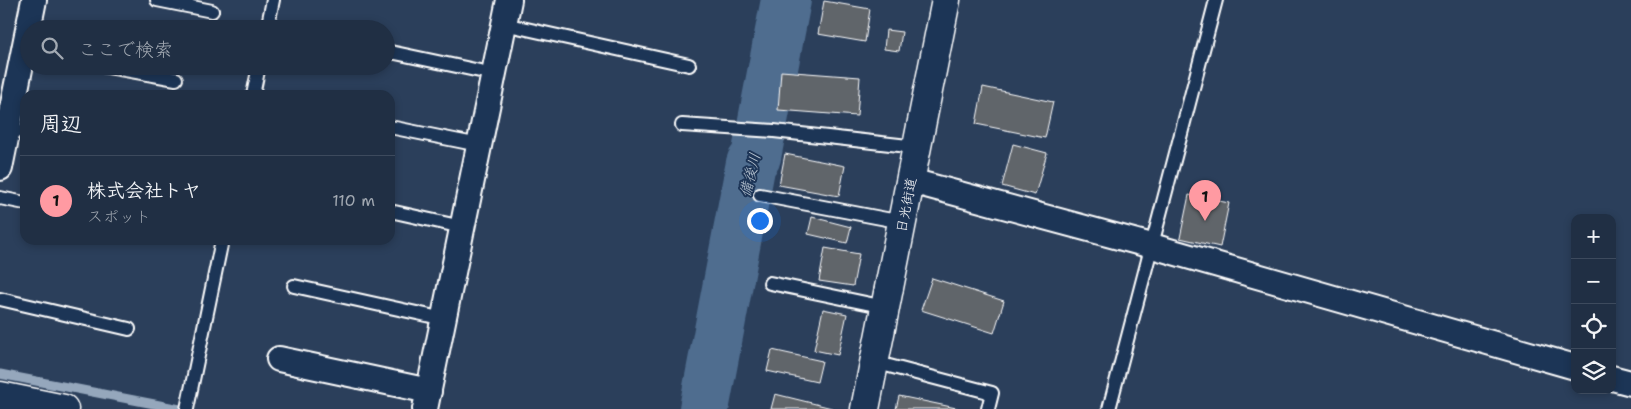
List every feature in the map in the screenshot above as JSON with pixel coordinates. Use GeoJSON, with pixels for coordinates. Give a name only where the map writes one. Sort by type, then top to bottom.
{"type":"FeatureCollection","features":[{"type":"Feature","properties":{"kind":"main road","name":"日光街道"},"geometry":{"type":"LineString","coordinates":[[865,409],[946,0]]}},
{"type":"Feature","properties":{"kind":"main road"},"geometry":{"type":"LineString","coordinates":[[0,396],[64,409]]}},
{"type":"Feature","properties":{"kind":"street"},"geometry":{"type":"LineString","coordinates":[[31,20],[34,0]]}},
{"type":"Feature","properties":{"kind":"street"},"geometry":{"type":"LineString","coordinates":[[279,359],[427,400],[509,0]]}},
{"type":"Feature","properties":{"kind":"street"},"geometry":{"type":"LineString","coordinates":[[0,168],[11,129],[22,75]]}},
{"type":"Feature","properties":{"kind":"street"},"geometry":{"type":"LineString","coordinates":[[911,181],[1152,246],[1571,366]]}},
{"type":"Feature","properties":{"kind":"street"},"geometry":{"type":"LineString","coordinates":[[1616,379],[1631,383]]}},
{"type":"Feature","properties":{"kind":"lane"},"geometry":{"type":"LineString","coordinates":[[157,0],[212,11]]}},
{"type":"Feature","properties":{"kind":"lane"},"geometry":{"type":"LineString","coordinates":[[269,20],[273,0]]}},
{"type":"Feature","properties":{"kind":"lane"},"geometry":{"type":"LineString","coordinates":[[1109,409],[1216,0]]}},
{"type":"Feature","properties":{"kind":"lane"},"geometry":{"type":"LineString","coordinates":[[504,24],[689,65]]}},
{"type":"Feature","properties":{"kind":"lane"},"geometry":{"type":"LineString","coordinates":[[395,53],[494,74]]}},
{"type":"Feature","properties":{"kind":"lane"},"geometry":{"type":"LineString","coordinates":[[154,75],[176,79]]}},
{"type":"Feature","properties":{"kind":"lane"},"geometry":{"type":"LineString","coordinates":[[254,90],[257,75]]}},
{"type":"Feature","properties":{"kind":"lane"},"geometry":{"type":"LineString","coordinates":[[682,126],[774,130],[917,148]]}},
{"type":"Feature","properties":{"kind":"lane"},"geometry":{"type":"LineString","coordinates":[[395,128],[479,145]]}},
{"type":"Feature","properties":{"kind":"lane"},"geometry":{"type":"LineString","coordinates":[[760,196],[902,222]]}},
{"type":"Feature","properties":{"kind":"lane"},"geometry":{"type":"LineString","coordinates":[[0,198],[20,203]]}},
{"type":"Feature","properties":{"kind":"lane"},"geometry":{"type":"LineString","coordinates":[[395,212],[462,226]]}},
{"type":"Feature","properties":{"kind":"lane"},"geometry":{"type":"LineString","coordinates":[[187,409],[221,245]]}},
{"type":"Feature","properties":{"kind":"lane"},"geometry":{"type":"LineString","coordinates":[[770,283],[885,307]]}},
{"type":"Feature","properties":{"kind":"lane"},"geometry":{"type":"LineString","coordinates":[[294,286],[444,319]]}},
{"type":"Feature","properties":{"kind":"lane"},"geometry":{"type":"LineString","coordinates":[[0,299],[129,330]]}},
{"type":"Feature","properties":{"kind":"lane"},"geometry":{"type":"LineString","coordinates":[[874,362],[992,393],[988,409]]}},
{"type":"Feature","properties":{"kind":"building"},"geometry":{"type":"Polygon","coordinates":[[[824,1],[870,9],[865,42],[818,34],[824,1]]]}},
{"type":"Feature","properties":{"kind":"building"},"geometry":{"type":"Polygon","coordinates":[[[886,30],[902,32],[899,51],[884,49],[886,30]]]}},
{"type":"Feature","properties":{"kind":"building"},"geometry":{"type":"Polygon","coordinates":[[[781,71],[860,77],[857,116],[778,110],[781,71]]]}},
{"type":"Feature","properties":{"kind":"building"},"geometry":{"type":"Polygon","coordinates":[[[983,87],[1053,102],[1045,138],[976,124],[983,87]]]}},
{"type":"Feature","properties":{"kind":"building"},"geometry":{"type":"Polygon","coordinates":[[[1013,144],[1047,153],[1035,195],[1002,186],[1013,144]]]}},
{"type":"Feature","properties":{"kind":"building"},"geometry":{"type":"Polygon","coordinates":[[[785,154],[845,166],[839,196],[779,185],[785,154]]]}},
{"type":"Feature","properties":{"kind":"building"},"geometry":{"type":"Polygon","coordinates":[[[1189,195],[1229,203],[1220,247],[1180,238],[1189,195]]]}},
{"type":"Feature","properties":{"kind":"building"},"geometry":{"type":"Polygon","coordinates":[[[812,217],[851,227],[847,243],[808,234],[812,217]]]}},
{"type":"Feature","properties":{"kind":"building"},"geometry":{"type":"Polygon","coordinates":[[[825,248],[859,254],[853,286],[819,281],[825,248]]]}},
{"type":"Feature","properties":{"kind":"building"},"geometry":{"type":"Polygon","coordinates":[[[932,278],[1004,301],[994,333],[921,310],[932,278]]]}},
{"type":"Feature","properties":{"kind":"building"},"geometry":{"type":"Polygon","coordinates":[[[823,309],[847,314],[838,355],[814,350],[823,309]]]}},
{"type":"Feature","properties":{"kind":"building"},"geometry":{"type":"Polygon","coordinates":[[[772,350],[822,361],[817,382],[767,371],[772,350]]]}},
{"type":"Feature","properties":{"kind":"building"},"geometry":{"type":"Polygon","coordinates":[[[775,394],[832,408],[771,409],[775,394]]]}},
{"type":"Feature","properties":{"kind":"building"},"geometry":{"type":"Polygon","coordinates":[[[899,396],[961,409],[896,409],[899,396]]]}},
{"type":"Feature","properties":{"kind":"waterway","name":"備後川"},"geometry":{"type":"LineString","coordinates":[[704,409],[751,163],[756,157],[786,0]]}},
{"type":"Feature","properties":{"kind":"waterway"},"geometry":{"type":"LineString","coordinates":[[0,374],[180,409]]}},
{"type":"Feature","properties":{"kind":"place","name":"株式会社トヤ"},"geometry":{"type":"Point","coordinates":[1205,221]}}]}
